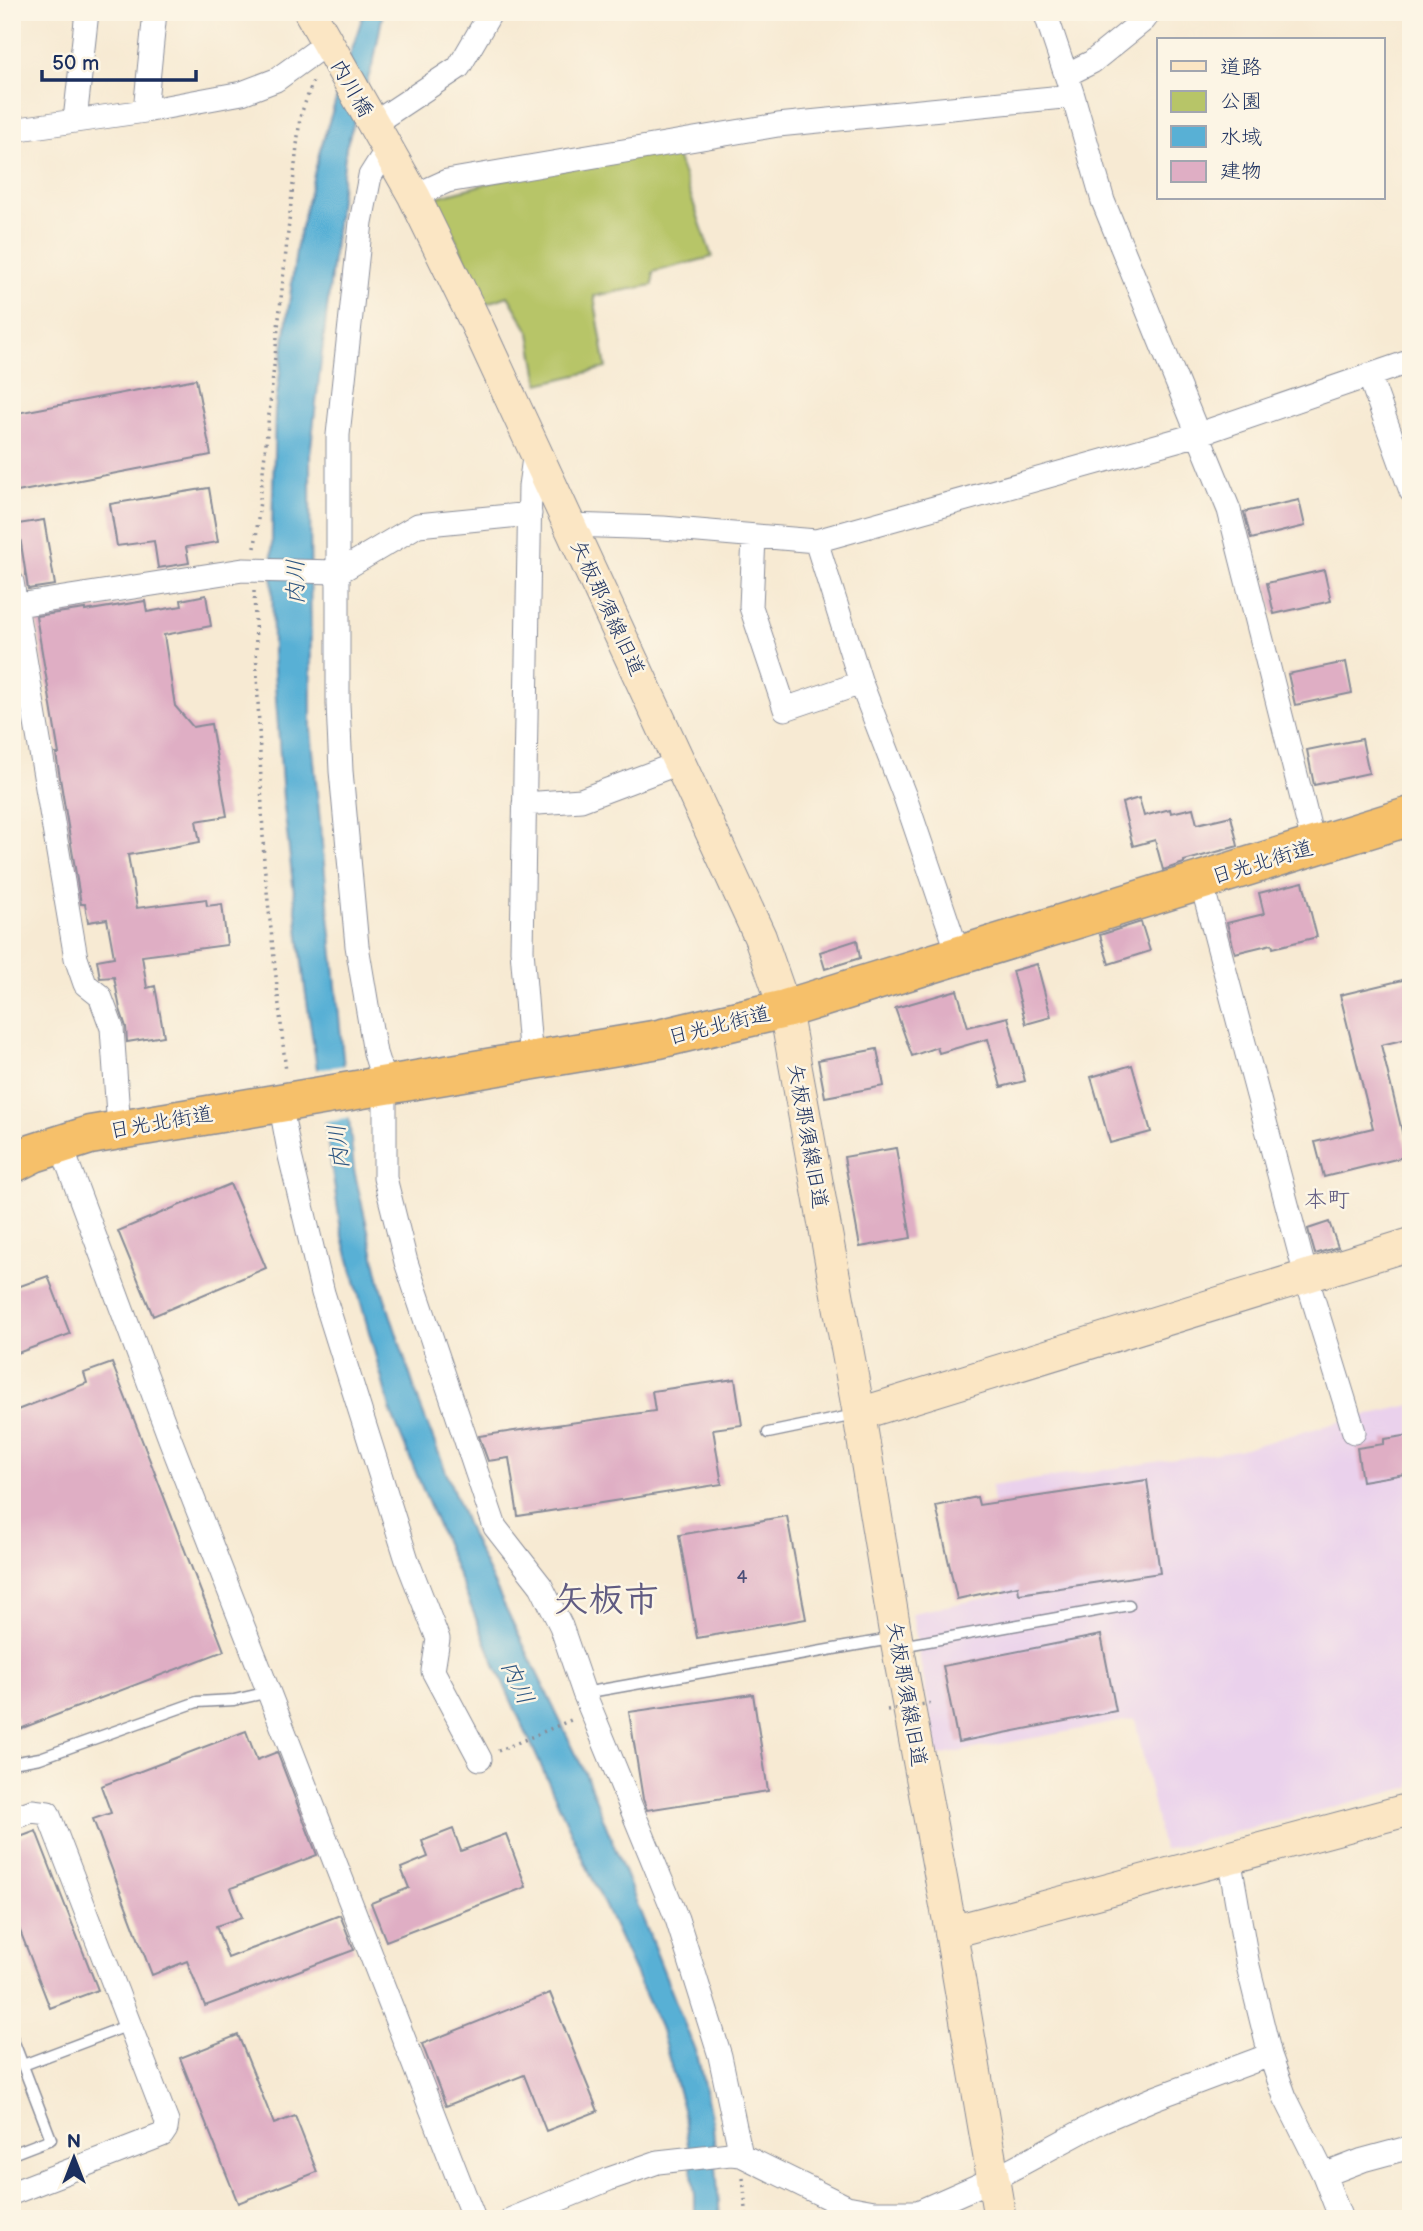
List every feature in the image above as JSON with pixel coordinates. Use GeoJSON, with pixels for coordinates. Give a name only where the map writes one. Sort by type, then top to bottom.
{"type":"FeatureCollection","features":[{"type":"Feature","properties":{"kind":"highway","name":"日光北街道"},"geometry":{"type":"LineString","coordinates":[[12,1164],[60,1143],[119,1129],[659,1039],[785,1009],[1411,817]]}},
{"type":"Feature","properties":{"kind":"street"},"geometry":{"type":"LineString","coordinates":[[75,120],[87,12]]}},
{"type":"Feature","properties":{"kind":"street"},"geometry":{"type":"LineString","coordinates":[[145,111],[155,12]]}},
{"type":"Feature","properties":{"kind":"street"},"geometry":{"type":"LineString","coordinates":[[12,130],[145,111],[242,93],[276,80],[328,45],[310,12]]}},
{"type":"Feature","properties":{"kind":"street"},"geometry":{"type":"LineString","coordinates":[[491,12],[459,67],[379,134],[361,222],[338,435],[338,704],[341,771],[357,946],[379,1086],[385,1178],[406,1262],[495,1527],[541,1586],[561,1626],[588,1702],[677,1919],[720,2056],[735,2155]]}},
{"type":"Feature","properties":{"kind":"street"},"geometry":{"type":"LineString","coordinates":[[1045,12],[1070,85],[1103,201],[1229,510],[1314,846]]}},
{"type":"Feature","properties":{"kind":"street"},"geometry":{"type":"LineString","coordinates":[[414,196],[447,181],[778,125],[1070,85],[1092,62],[1144,20],[1150,12]]}},
{"type":"Feature","properties":{"kind":"street","name":"内川橋"},"geometry":{"type":"LineString","coordinates":[[328,45],[379,134]]}},
{"type":"Feature","properties":{"kind":"street","name":"矢板那須線旧道"},"geometry":{"type":"LineString","coordinates":[[379,134],[414,196],[477,323],[760,937],[785,1009],[1000,2219]]}},
{"type":"Feature","properties":{"kind":"street"},"geometry":{"type":"LineString","coordinates":[[569,525],[663,528],[816,541],[1199,435],[1411,360]]}},
{"type":"Feature","properties":{"kind":"street"},"geometry":{"type":"LineString","coordinates":[[1369,375],[1411,491]]}},
{"type":"Feature","properties":{"kind":"street"},"geometry":{"type":"LineString","coordinates":[[531,1061],[522,950],[530,514],[535,450]]}},
{"type":"Feature","properties":{"kind":"street"},"geometry":{"type":"LineString","coordinates":[[14,605],[243,570],[339,572],[418,525],[530,514]]}},
{"type":"Feature","properties":{"kind":"street"},"geometry":{"type":"LineString","coordinates":[[754,536],[751,607],[786,709],[861,683]]}},
{"type":"Feature","properties":{"kind":"street"},"geometry":{"type":"LineString","coordinates":[[816,541],[861,683],[905,797],[958,956]]}},
{"type":"Feature","properties":{"kind":"street"},"geometry":{"type":"LineString","coordinates":[[12,582],[76,958],[85,984],[100,996],[112,1028],[119,1129]]}},
{"type":"Feature","properties":{"kind":"street"},"geometry":{"type":"LineString","coordinates":[[524,804],[581,800],[679,763]]}},
{"type":"Feature","properties":{"kind":"street"},"geometry":{"type":"LineString","coordinates":[[1201,881],[1306,1276],[1354,1432]]}},
{"type":"Feature","properties":{"kind":"street"},"geometry":{"type":"LineString","coordinates":[[290,1100],[290,1156],[323,1293],[403,1548],[438,1639],[433,1671],[480,1759]]}},
{"type":"Feature","properties":{"kind":"street"},"geometry":{"type":"LineString","coordinates":[[60,1143],[170,1440],[474,2219]]}},
{"type":"Feature","properties":{"kind":"street"},"geometry":{"type":"LineString","coordinates":[[859,1414],[1411,1244]]}},
{"type":"Feature","properties":{"kind":"street"},"geometry":{"type":"LineString","coordinates":[[951,1932],[1411,1809]]}},
{"type":"Feature","properties":{"kind":"street"},"geometry":{"type":"LineString","coordinates":[[12,1818],[32,1811],[48,1812],[167,2122],[162,2135],[12,2193]]}},
{"type":"Feature","properties":{"kind":"street"},"geometry":{"type":"LineString","coordinates":[[1229,1857],[1248,1966],[1270,2055],[1285,2097],[1324,2175],[1341,2219]]}},
{"type":"Feature","properties":{"kind":"street"},"geometry":{"type":"LineString","coordinates":[[512,2219],[658,2162],[735,2155],[847,2207],[874,2212],[918,2212],[993,2179],[1101,2121],[1270,2055]]}},
{"type":"Feature","properties":{"kind":"street"},"geometry":{"type":"LineString","coordinates":[[1324,2175],[1363,2160],[1411,2147]]}},
{"type":"Feature","properties":{"kind":"lane"},"geometry":{"type":"LineString","coordinates":[[768,1433],[859,1414]]}},
{"type":"Feature","properties":{"kind":"lane"},"geometry":{"type":"LineString","coordinates":[[588,1702],[896,1638],[912,1644],[1129,1605]]}},
{"type":"Feature","properties":{"kind":"lane"},"geometry":{"type":"LineString","coordinates":[[12,1763],[40,1758],[197,1702],[233,1700],[269,1692]]}},
{"type":"Feature","properties":{"kind":"lane"},"geometry":{"type":"LineString","coordinates":[[23,2065],[129,2025]]}},
{"type":"Feature","properties":{"kind":"lane"},"geometry":{"type":"LineString","coordinates":[[12,2037],[51,2139],[12,2154]]}},
{"type":"Feature","properties":{"kind":"path"},"geometry":{"type":"LineString","coordinates":[[480,1759],[588,1702]]}},
{"type":"Feature","properties":{"kind":"path"},"geometry":{"type":"LineString","coordinates":[[887,1710],[932,1703]]}},
{"type":"Feature","properties":{"kind":"path"},"geometry":{"type":"LineString","coordinates":[[735,2155],[747,2219]]}},
{"type":"Feature","properties":{"kind":"shaded area"},"geometry":{"type":"Polygon","coordinates":[[[1411,1405],[1411,1787],[1163,1850],[1135,1719],[937,1756],[912,1613],[1005,1594],[991,1486],[1238,1450],[1411,1405]]]}},
{"type":"Feature","properties":{"kind":"green space"},"geometry":{"type":"Polygon","coordinates":[[[675,150],[712,257],[653,272],[653,285],[594,296],[606,368],[539,384],[530,333],[508,296],[486,304],[436,197],[504,179],[675,150]]]}},
{"type":"Feature","properties":{"kind":"water","name":"内川"},"geometry":{"type":"Polygon","coordinates":[[[364,12],[383,12],[374,60],[346,147],[310,455],[311,730],[354,1170],[381,1286],[420,1405],[471,1536],[586,1775],[698,2058],[713,2126],[720,2219],[695,2219],[695,2195],[683,2109],[660,2027],[496,1667],[391,1412],[341,1230],[305,988],[283,798],[273,656],[272,534],[275,411],[297,244],[320,150],[364,12]]]}},
{"type":"Feature","properties":{"kind":"pier"},"geometry":{"type":"Polygon","coordinates":[[[346,1065],[352,1118],[321,1123],[314,1070],[346,1065]]]}},
{"type":"Feature","properties":{"kind":"building"},"geometry":{"type":"Polygon","coordinates":[[[196,379],[211,455],[12,493],[12,414],[196,379]]]}},
{"type":"Feature","properties":{"kind":"building"},"geometry":{"type":"Polygon","coordinates":[[[209,488],[218,542],[186,547],[189,563],[158,568],[154,541],[117,546],[110,504],[209,488]]]}},
{"type":"Feature","properties":{"kind":"building"},"geometry":{"type":"Polygon","coordinates":[[[1299,500],[1305,526],[1251,539],[1244,512],[1299,500]]]}},
{"type":"Feature","properties":{"kind":"building"},"geometry":{"type":"Polygon","coordinates":[[[44,520],[55,585],[28,589],[18,524],[44,520]]]}},
{"type":"Feature","properties":{"kind":"building"},"geometry":{"type":"Polygon","coordinates":[[[1324,570],[1331,601],[1274,614],[1267,583],[1324,570]]]}},
{"type":"Feature","properties":{"kind":"building"},"geometry":{"type":"Polygon","coordinates":[[[206,595],[211,626],[164,635],[175,706],[193,727],[211,724],[227,816],[196,821],[200,842],[128,855],[137,908],[206,899],[207,906],[222,904],[227,945],[142,956],[147,988],[155,986],[164,1036],[127,1042],[114,977],[100,978],[97,960],[114,957],[107,919],[88,922],[85,904],[81,904],[36,616],[145,601],[147,612],[182,606],[181,600],[206,595]]]}},
{"type":"Feature","properties":{"kind":"building"},"geometry":{"type":"Polygon","coordinates":[[[1346,662],[1352,693],[1295,705],[1288,674],[1346,662]]]}},
{"type":"Feature","properties":{"kind":"building"},"geometry":{"type":"Polygon","coordinates":[[[1362,739],[1369,773],[1314,785],[1307,750],[1362,739]]]}},
{"type":"Feature","properties":{"kind":"building"},"geometry":{"type":"Polygon","coordinates":[[[1139,798],[1144,816],[1170,809],[1171,813],[1193,808],[1197,824],[1231,816],[1238,846],[1184,861],[1163,870],[1155,840],[1133,846],[1122,803],[1139,798]]]}},
{"type":"Feature","properties":{"kind":"building"},"geometry":{"type":"Polygon","coordinates":[[[1303,882],[1317,937],[1273,948],[1272,944],[1235,953],[1227,923],[1264,914],[1259,893],[1303,882]]]}},
{"type":"Feature","properties":{"kind":"building"},"geometry":{"type":"Polygon","coordinates":[[[1141,922],[1150,951],[1109,964],[1100,935],[1141,922]]]}},
{"type":"Feature","properties":{"kind":"building"},"geometry":{"type":"Polygon","coordinates":[[[857,940],[860,958],[825,969],[820,952],[857,940]]]}},
{"type":"Feature","properties":{"kind":"building"},"geometry":{"type":"Polygon","coordinates":[[[1037,964],[1051,1017],[1026,1024],[1012,971],[1037,964]]]}},
{"type":"Feature","properties":{"kind":"building"},"geometry":{"type":"Polygon","coordinates":[[[1411,978],[1411,1038],[1381,1045],[1408,1156],[1324,1177],[1315,1142],[1373,1128],[1340,995],[1411,978]]]}},
{"type":"Feature","properties":{"kind":"building"},"geometry":{"type":"Polygon","coordinates":[[[957,990],[968,1027],[1008,1017],[1025,1081],[1001,1087],[988,1039],[939,1053],[937,1047],[912,1056],[895,1008],[957,990]]]}},
{"type":"Feature","properties":{"kind":"building"},"geometry":{"type":"Polygon","coordinates":[[[877,1049],[884,1086],[825,1097],[818,1060],[877,1049]]]}},
{"type":"Feature","properties":{"kind":"building"},"geometry":{"type":"Polygon","coordinates":[[[1132,1065],[1151,1132],[1110,1143],[1091,1077],[1132,1065]]]}},
{"type":"Feature","properties":{"kind":"building"},"geometry":{"type":"Polygon","coordinates":[[[896,1148],[911,1238],[860,1247],[844,1157],[896,1148]]]}},
{"type":"Feature","properties":{"kind":"building"},"geometry":{"type":"Polygon","coordinates":[[[230,1184],[266,1268],[153,1316],[118,1231],[230,1184]]]}},
{"type":"Feature","properties":{"kind":"building"},"geometry":{"type":"Polygon","coordinates":[[[1329,1222],[1338,1247],[1315,1254],[1308,1229],[1329,1222]]]}},
{"type":"Feature","properties":{"kind":"building"},"geometry":{"type":"Polygon","coordinates":[[[48,1276],[70,1334],[12,1355],[12,1289],[48,1276]]]}},
{"type":"Feature","properties":{"kind":"building"},"geometry":{"type":"Polygon","coordinates":[[[112,1363],[224,1651],[20,1729],[12,1708],[12,1412],[87,1383],[84,1373],[112,1363]]]}},
{"type":"Feature","properties":{"kind":"building"},"geometry":{"type":"Polygon","coordinates":[[[735,1379],[742,1425],[713,1429],[722,1484],[518,1516],[509,1458],[488,1461],[479,1436],[655,1411],[652,1391],[735,1379]]]}},
{"type":"Feature","properties":{"kind":"building"},"geometry":{"type":"Polygon","coordinates":[[[1411,1435],[1411,1473],[1362,1481],[1357,1448],[1384,1444],[1384,1439],[1411,1435]]]}},
{"type":"Feature","properties":{"kind":"building"},"geometry":{"type":"Polygon","coordinates":[[[1147,1480],[1160,1573],[1019,1594],[1018,1586],[957,1599],[936,1506],[977,1497],[979,1505],[1147,1480]]]}},
{"type":"Feature","properties":{"kind":"building"},"geometry":{"type":"Polygon","coordinates":[[[787,1516],[806,1619],[697,1638],[679,1535],[787,1516]]]}},
{"type":"Feature","properties":{"kind":"building"},"geometry":{"type":"Polygon","coordinates":[[[1101,1635],[1116,1711],[958,1742],[943,1666],[1101,1635]]]}},
{"type":"Feature","properties":{"kind":"building"},"geometry":{"type":"Polygon","coordinates":[[[753,1694],[768,1791],[647,1810],[629,1712],[753,1694]]]}},
{"type":"Feature","properties":{"kind":"building"},"geometry":{"type":"Polygon","coordinates":[[[246,1731],[257,1760],[277,1752],[317,1855],[231,1888],[242,1917],[216,1926],[228,1958],[340,1915],[354,1950],[205,2006],[187,1961],[152,1975],[93,1819],[111,1813],[101,1786],[246,1731]]]}},
{"type":"Feature","properties":{"kind":"building"},"geometry":{"type":"Polygon","coordinates":[[[453,1829],[461,1851],[506,1834],[526,1887],[386,1941],[371,1903],[409,1888],[401,1868],[428,1857],[422,1841],[453,1829]]]}},
{"type":"Feature","properties":{"kind":"building"},"geometry":{"type":"Polygon","coordinates":[[[36,1831],[98,1990],[50,2008],[12,1910],[12,1840],[36,1831]]]}},
{"type":"Feature","properties":{"kind":"building"},"geometry":{"type":"Polygon","coordinates":[[[550,1993],[598,2111],[546,2131],[524,2075],[446,2106],[422,2044],[550,1993]]]}},
{"type":"Feature","properties":{"kind":"building"},"geometry":{"type":"Polygon","coordinates":[[[238,2035],[274,2124],[295,2116],[317,2172],[238,2203],[180,2058],[238,2035]]]}},
{"type":"Feature","properties":{"kind":"district","name":"本町"},"geometry":{"type":"Point","coordinates":[1327,1199]}},
{"type":"Feature","properties":{"kind":"district","name":"矢板市"},"geometry":{"type":"Point","coordinates":[606,1599]}}]}
